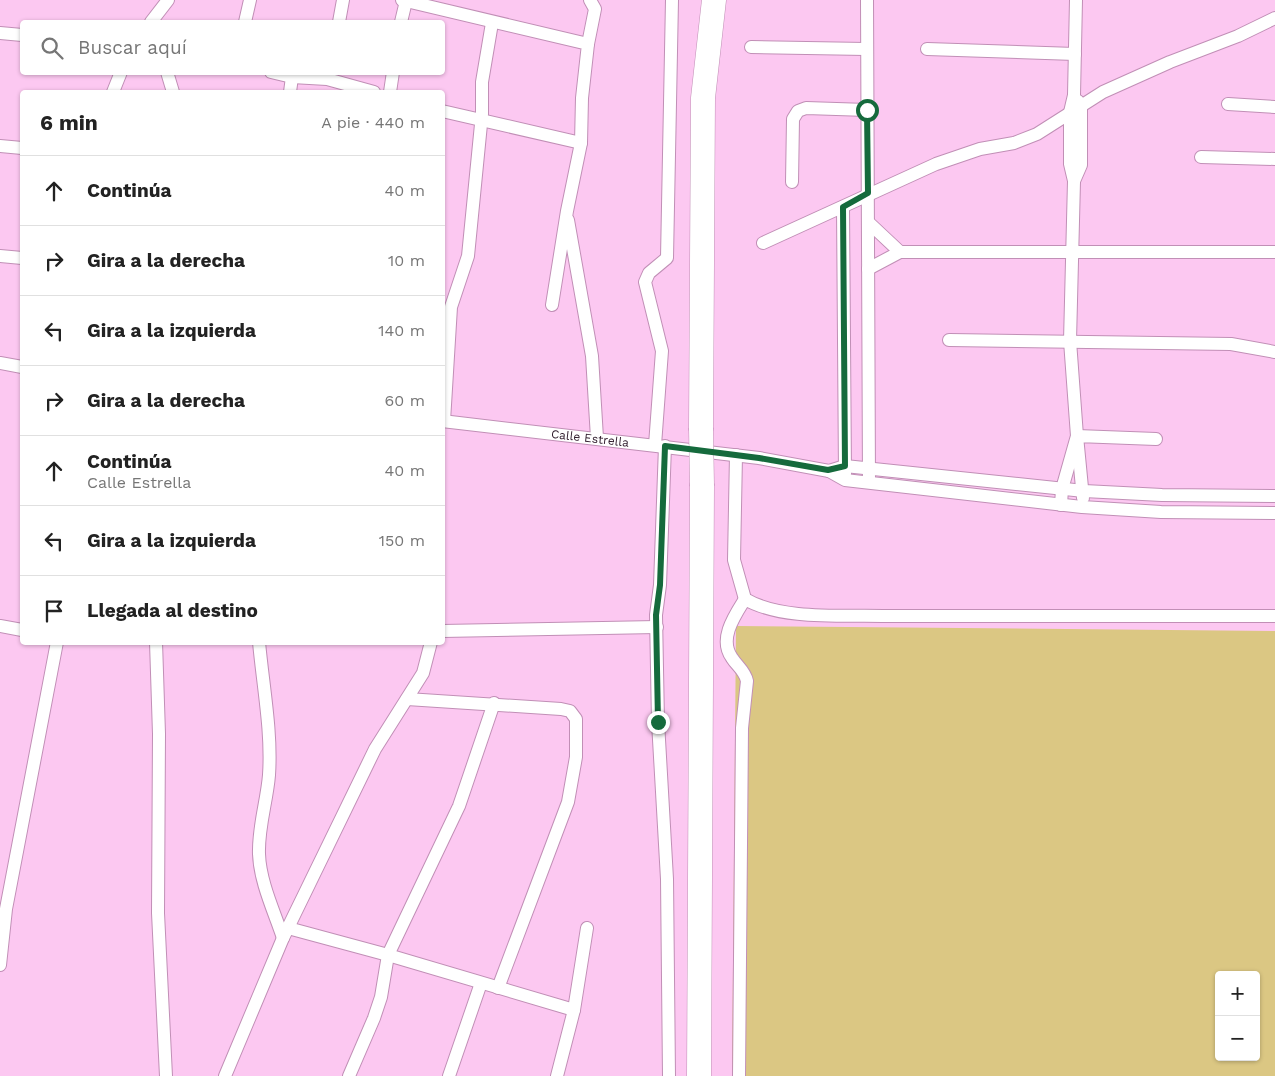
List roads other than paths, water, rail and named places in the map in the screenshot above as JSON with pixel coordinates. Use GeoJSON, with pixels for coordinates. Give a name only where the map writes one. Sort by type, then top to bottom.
{"type":"FeatureCollection","features":[{"type":"Feature","properties":{"kind":"highway"},"geometry":{"type":"LineString","coordinates":[[699,1076],[703,98],[714,0]]}},
{"type":"Feature","properties":{"kind":"street"},"geometry":{"type":"LineString","coordinates":[[153,20],[168,0]]}},
{"type":"Feature","properties":{"kind":"street"},"geometry":{"type":"LineString","coordinates":[[245,20],[250,0]]}},
{"type":"Feature","properties":{"kind":"street"},"geometry":{"type":"LineString","coordinates":[[339,20],[343,0]]}},
{"type":"Feature","properties":{"kind":"street"},"geometry":{"type":"LineString","coordinates":[[552,305],[566,210],[581,143],[582,98],[588,44],[595,9],[590,0]]}},
{"type":"Feature","properties":{"kind":"street"},"geometry":{"type":"LineString","coordinates":[[669,1076],[667,879],[658,722],[657,627],[662,351],[644,282],[649,273],[667,258],[672,0]]}},
{"type":"Feature","properties":{"kind":"street"},"geometry":{"type":"LineString","coordinates":[[867,0],[869,482]]}},
{"type":"Feature","properties":{"kind":"street"},"geometry":{"type":"LineString","coordinates":[[1076,0],[1075,104],[1070,164],[1074,181],[1070,341],[1076,436],[1084,491],[1082,508]]}},
{"type":"Feature","properties":{"kind":"street"},"geometry":{"type":"LineString","coordinates":[[402,20],[404,1],[449,5],[492,23],[588,44]]}},
{"type":"Feature","properties":{"kind":"street"},"geometry":{"type":"LineString","coordinates":[[763,243],[843,207],[868,193],[936,164],[980,149],[1024,140],[1038,134],[1075,104],[1238,36],[1275,18]]}},
{"type":"Feature","properties":{"kind":"street"},"geometry":{"type":"LineString","coordinates":[[445,392],[451,306],[468,256],[482,120],[482,82],[492,23]]}},
{"type":"Feature","properties":{"kind":"street"},"geometry":{"type":"LineString","coordinates":[[0,33],[20,34]]}},
{"type":"Feature","properties":{"kind":"street"},"geometry":{"type":"LineString","coordinates":[[751,47],[866,48]]}},
{"type":"Feature","properties":{"kind":"street"},"geometry":{"type":"LineString","coordinates":[[927,49],[1075,54]]}},
{"type":"Feature","properties":{"kind":"street"},"geometry":{"type":"LineString","coordinates":[[114,90],[120,75]]}},
{"type":"Feature","properties":{"kind":"street"},"geometry":{"type":"LineString","coordinates":[[168,75],[172,90]]}},
{"type":"Feature","properties":{"kind":"street"},"geometry":{"type":"LineString","coordinates":[[284,75],[292,77],[328,76],[368,90]]}},
{"type":"Feature","properties":{"kind":"street"},"geometry":{"type":"LineString","coordinates":[[390,90],[393,75]]}},
{"type":"Feature","properties":{"kind":"street"},"geometry":{"type":"LineString","coordinates":[[290,90],[292,77]]}},
{"type":"Feature","properties":{"kind":"street"},"geometry":{"type":"LineString","coordinates":[[1228,104],[1275,107]]}},
{"type":"Feature","properties":{"kind":"street"},"geometry":{"type":"LineString","coordinates":[[792,182],[793,119],[798,112],[806,108],[867,110]]}},
{"type":"Feature","properties":{"kind":"street"},"geometry":{"type":"LineString","coordinates":[[445,112],[581,143]]}},
{"type":"Feature","properties":{"kind":"street"},"geometry":{"type":"LineString","coordinates":[[0,146],[20,148]]}},
{"type":"Feature","properties":{"kind":"street"},"geometry":{"type":"LineString","coordinates":[[1202,157],[1275,159]]}},
{"type":"Feature","properties":{"kind":"street"},"geometry":{"type":"LineString","coordinates":[[843,207],[845,480]]}},
{"type":"Feature","properties":{"kind":"street"},"geometry":{"type":"LineString","coordinates":[[566,210],[592,356],[597,438]]}},
{"type":"Feature","properties":{"kind":"street"},"geometry":{"type":"LineString","coordinates":[[868,222],[900,252]]}},
{"type":"Feature","properties":{"kind":"street"},"geometry":{"type":"LineString","coordinates":[[868,270],[900,252],[1275,252]]}},
{"type":"Feature","properties":{"kind":"street"},"geometry":{"type":"LineString","coordinates":[[0,256],[20,258]]}},
{"type":"Feature","properties":{"kind":"street"},"geometry":{"type":"LineString","coordinates":[[949,340],[1231,344],[1275,352]]}},
{"type":"Feature","properties":{"kind":"street"},"geometry":{"type":"LineString","coordinates":[[0,363],[20,367]]}},
{"type":"Feature","properties":{"kind":"street","name":"Calle Estrella"},"geometry":{"type":"LineString","coordinates":[[445,421],[660,445],[828,470]]}},
{"type":"Feature","properties":{"kind":"street"},"geometry":{"type":"LineString","coordinates":[[1076,436],[1156,439]]}},
{"type":"Feature","properties":{"kind":"street"},"geometry":{"type":"LineString","coordinates":[[1061,505],[1062,489],[1076,436]]}},
{"type":"Feature","properties":{"kind":"street"},"geometry":{"type":"LineString","coordinates":[[736,455],[734,560],[745,599],[730,624],[728,643],[732,658],[746,675],[747,681],[742,728],[739,1076]]}},
{"type":"Feature","properties":{"kind":"street"},"geometry":{"type":"LineString","coordinates":[[828,470],[845,466],[1084,491],[1162,495],[1275,496]]}},
{"type":"Feature","properties":{"kind":"street"},"geometry":{"type":"LineString","coordinates":[[828,470],[845,480],[1082,508],[1161,512],[1275,513]]}},
{"type":"Feature","properties":{"kind":"street"},"geometry":{"type":"LineString","coordinates":[[1161,512],[1162,495]]}},
{"type":"Feature","properties":{"kind":"street"},"geometry":{"type":"LineString","coordinates":[[745,599],[765,609],[821,615],[1275,616]]}},
{"type":"Feature","properties":{"kind":"street"},"geometry":{"type":"LineString","coordinates":[[0,626],[20,630]]}},
{"type":"Feature","properties":{"kind":"street"},"geometry":{"type":"LineString","coordinates":[[445,631],[657,627]]}},
{"type":"Feature","properties":{"kind":"street"},"geometry":{"type":"LineString","coordinates":[[1,960],[6,909],[56,645]]}},
{"type":"Feature","properties":{"kind":"street"},"geometry":{"type":"LineString","coordinates":[[156,645],[159,734],[158,913],[163,1058],[166,1076]]}},
{"type":"Feature","properties":{"kind":"street"},"geometry":{"type":"LineString","coordinates":[[259,645],[268,738],[269,775],[262,816],[259,855],[267,892],[286,933]]}},
{"type":"Feature","properties":{"kind":"street"},"geometry":{"type":"LineString","coordinates":[[225,1076],[286,933],[375,749],[423,674],[430,645]]}},
{"type":"Feature","properties":{"kind":"street"},"geometry":{"type":"LineString","coordinates":[[407,699],[494,703],[562,709],[570,711],[576,719],[576,757],[568,802],[498,988]]}},
{"type":"Feature","properties":{"kind":"street"},"geometry":{"type":"LineString","coordinates":[[349,1076],[381,998],[388,955],[459,806],[494,703]]}},
{"type":"Feature","properties":{"kind":"street"},"geometry":{"type":"LineString","coordinates":[[557,1076],[574,1010],[587,928]]}},
{"type":"Feature","properties":{"kind":"street"},"geometry":{"type":"LineString","coordinates":[[286,933],[388,955],[574,1010]]}},
{"type":"Feature","properties":{"kind":"street"},"geometry":{"type":"LineString","coordinates":[[449,1076],[481,982]]}}]}
